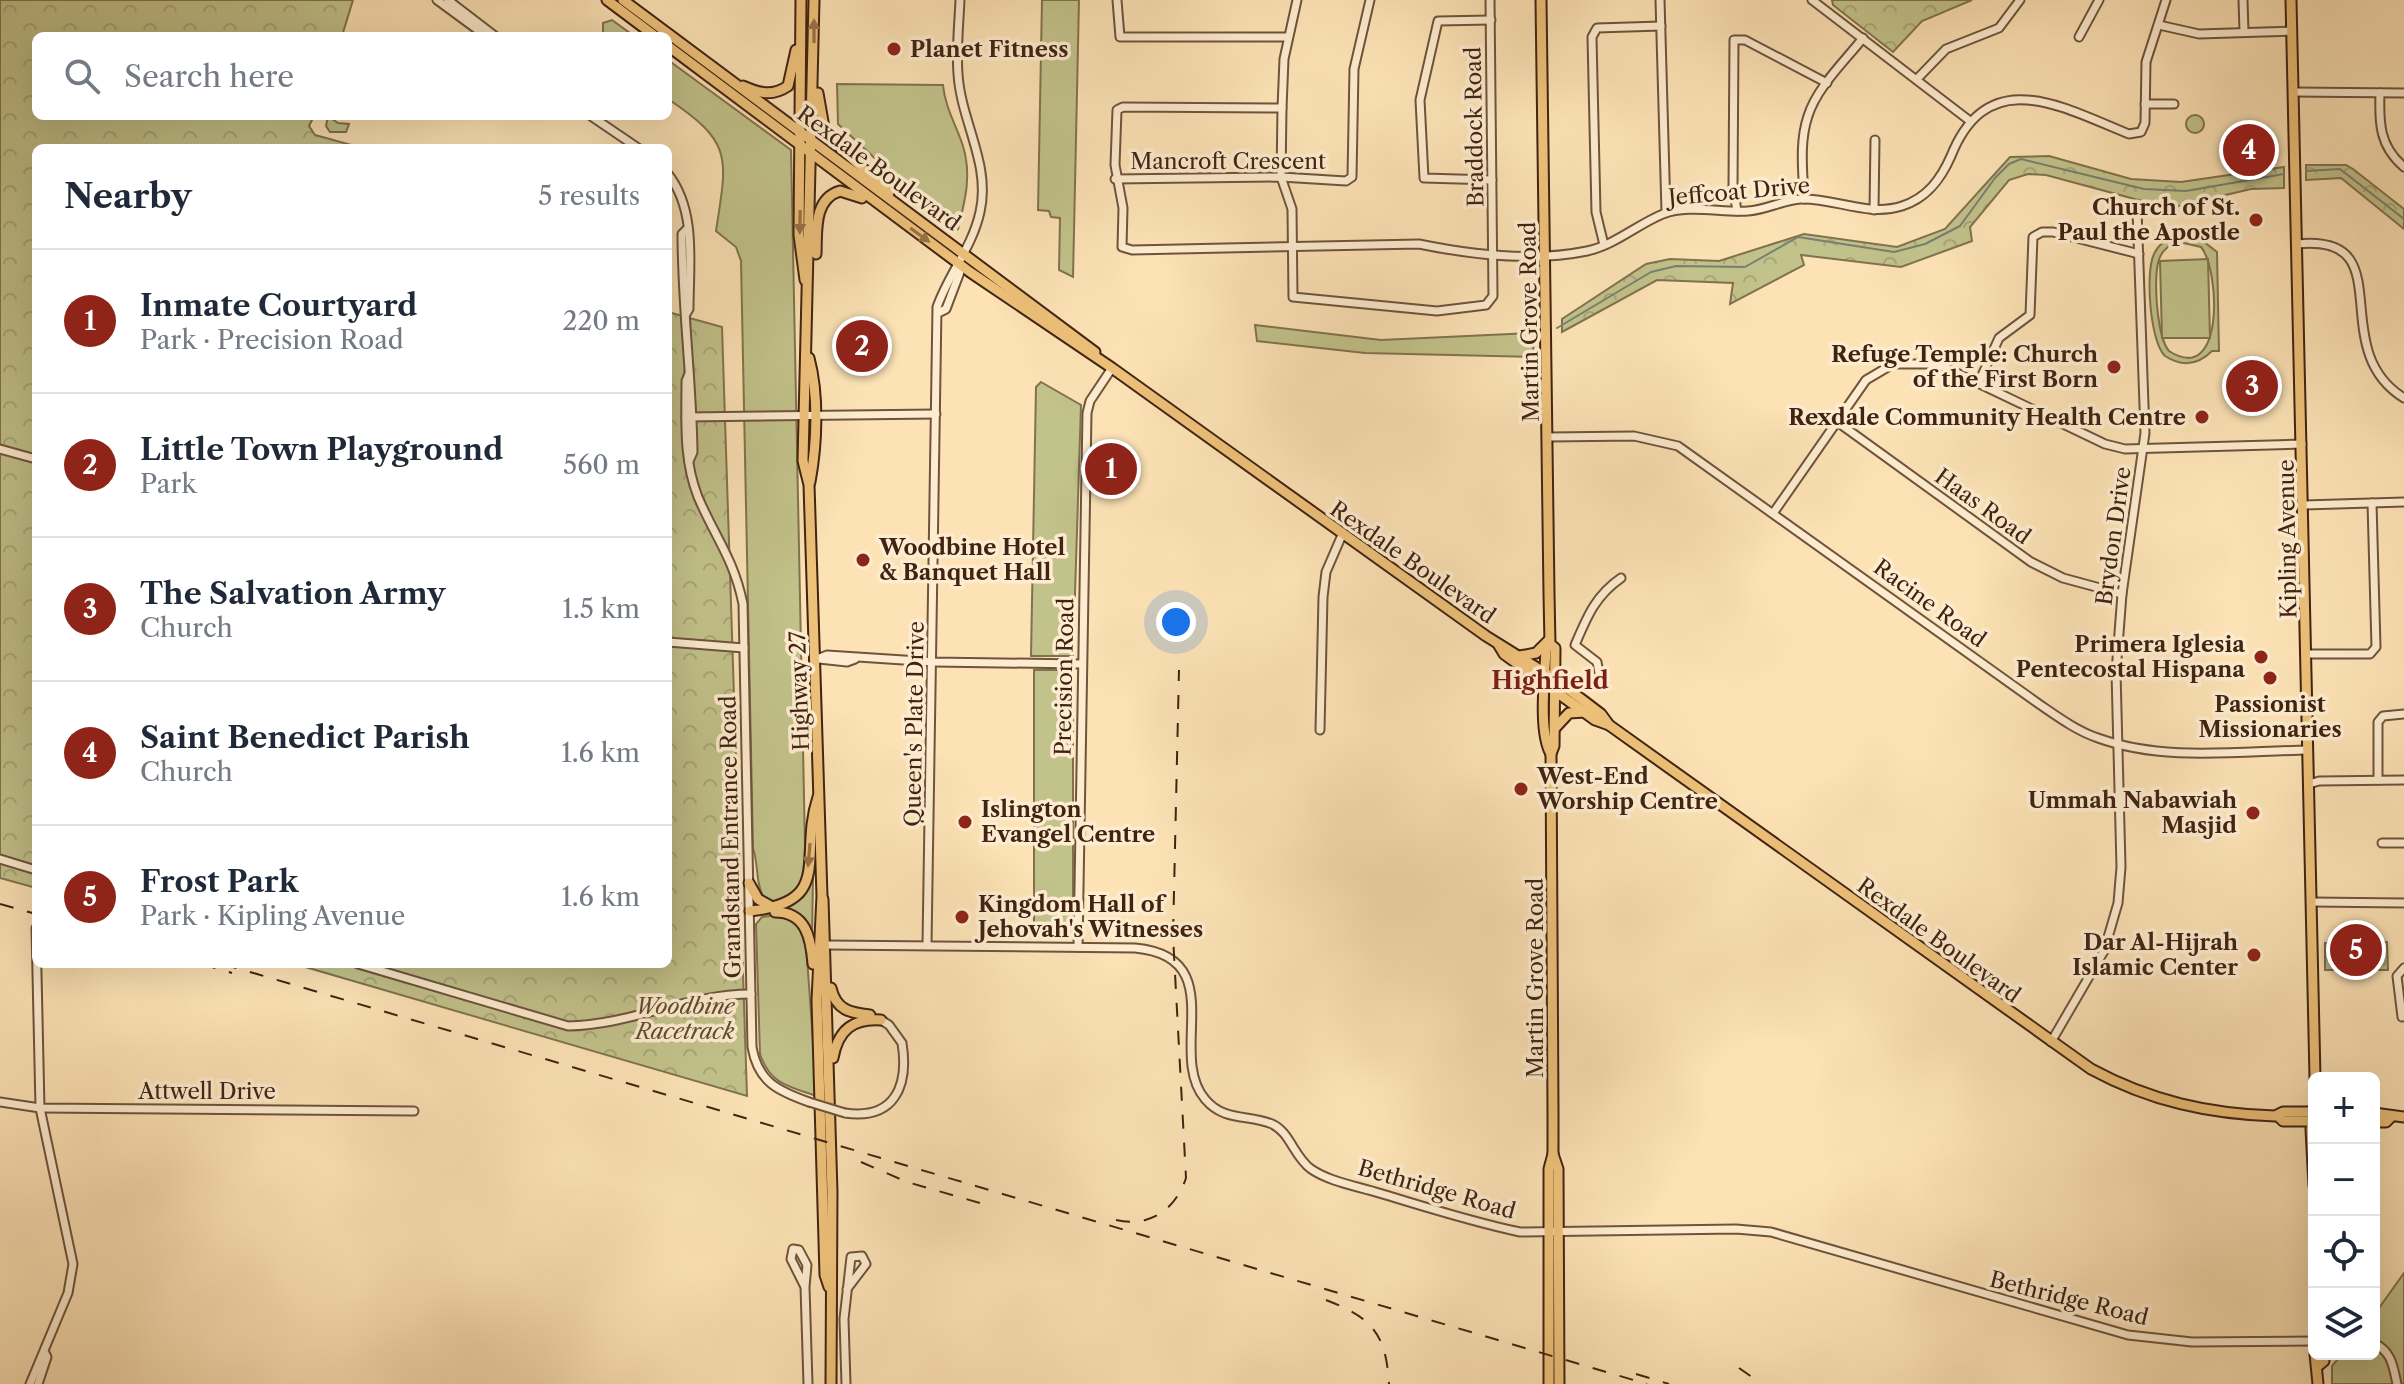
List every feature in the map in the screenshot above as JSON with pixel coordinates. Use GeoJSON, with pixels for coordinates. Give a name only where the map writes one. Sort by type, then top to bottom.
{"type":"FeatureCollection","features":[{"type":"Feature","properties":{"kind":"main road"},"geometry":{"type":"LineString","coordinates":[[607,0],[650,32]]}},
{"type":"Feature","properties":{"kind":"main road","name":"Rexdale Boulevard"},"geometry":{"type":"LineString","coordinates":[[623,0],[665,32]]}},
{"type":"Feature","properties":{"kind":"main road","name":"Highway 27"},"geometry":{"type":"LineString","coordinates":[[801,0],[799,235],[807,296],[808,353],[814,377],[803,461],[809,485],[817,659],[822,896],[817,1000],[831,1384]]}},
{"type":"Feature","properties":{"kind":"main road","name":"Highway 27"},"geometry":{"type":"LineString","coordinates":[[807,296],[814,0]]}},
{"type":"Feature","properties":{"kind":"main road","name":"Martin Grove Road"},"geometry":{"type":"LineString","coordinates":[[1541,0],[1547,254],[1550,641],[1555,648],[1546,745],[1551,754]]}},
{"type":"Feature","properties":{"kind":"main road","name":"Kipling Avenue"},"geometry":{"type":"LineString","coordinates":[[2291,0],[2308,654],[2315,1072]]}},
{"type":"Feature","properties":{"kind":"main road","name":"Rexdale Boulevard"},"geometry":{"type":"LineString","coordinates":[[672,37],[1080,339],[1112,368]]}},
{"type":"Feature","properties":{"kind":"main road"},"geometry":{"type":"LineString","coordinates":[[729,80],[767,94],[780,92],[788,86],[800,40]]}},
{"type":"Feature","properties":{"kind":"main road","name":"Rexdale Boulevard"},"geometry":{"type":"LineString","coordinates":[[672,49],[959,264],[1112,368],[1342,535],[1498,644],[1520,656],[1585,712],[1609,725],[2051,1042],[2111,1080],[2167,1101],[2229,1114],[2278,1116],[2283,1121],[2308,1116]]}},
{"type":"Feature","properties":{"kind":"main road"},"geometry":{"type":"LineString","coordinates":[[814,62],[825,133],[909,212]]}},
{"type":"Feature","properties":{"kind":"main road"},"geometry":{"type":"LineString","coordinates":[[809,277],[825,200],[843,191],[880,206]]}},
{"type":"Feature","properties":{"kind":"main road"},"geometry":{"type":"LineString","coordinates":[[1520,656],[1536,653],[1550,641]]}},
{"type":"Feature","properties":{"kind":"main road","name":"Rexdale Boulevard"},"geometry":{"type":"LineString","coordinates":[[1498,644],[1504,654],[1601,714],[1609,725]]}},
{"type":"Feature","properties":{"kind":"main road","name":"Martin Grove Road"},"geometry":{"type":"LineString","coordinates":[[1550,681],[1555,728],[1551,754],[1553,1154],[1549,1169],[1559,1384]]}},
{"type":"Feature","properties":{"kind":"main road"},"geometry":{"type":"LineString","coordinates":[[1555,728],[1569,713],[1585,712]]}},
{"type":"Feature","properties":{"kind":"main road"},"geometry":{"type":"LineString","coordinates":[[750,911],[774,908],[797,898],[807,882],[811,819],[820,790]]}},
{"type":"Feature","properties":{"kind":"main road"},"geometry":{"type":"LineString","coordinates":[[749,883],[762,903],[789,913],[804,925],[812,955],[817,1000]]}},
{"type":"Feature","properties":{"kind":"main road","name":"Highway 27"},"geometry":{"type":"LineString","coordinates":[[822,896],[828,959],[833,1275],[829,1287]]}},
{"type":"Feature","properties":{"kind":"main road"},"geometry":{"type":"LineString","coordinates":[[828,959],[836,1002],[845,1011],[881,1020]]}},
{"type":"Feature","properties":{"kind":"main road"},"geometry":{"type":"LineString","coordinates":[[829,1093],[838,1038],[850,1024],[860,1020],[881,1020]]}},
{"type":"Feature","properties":{"kind":"main road"},"geometry":{"type":"LineString","coordinates":[[2380,1113],[2404,1117]]}},
{"type":"Feature","properties":{"kind":"main road"},"geometry":{"type":"LineString","coordinates":[[2380,1122],[2386,1122],[2391,1117]]}},
{"type":"Feature","properties":{"kind":"main road","name":"Martin Grove Road"},"geometry":{"type":"LineString","coordinates":[[1549,1384],[1554,1231]]}},
{"type":"Feature","properties":{"kind":"main road"},"geometry":{"type":"LineString","coordinates":[[2316,1360],[2318,1384]]}},
{"type":"Feature","properties":{"kind":"main road"},"geometry":{"type":"LineString","coordinates":[[2318,1366],[2324,1360]]}},
{"type":"Feature","properties":{"kind":"street"},"geometry":{"type":"LineString","coordinates":[[437,0],[481,32]]}},
{"type":"Feature","properties":{"kind":"street"},"geometry":{"type":"LineString","coordinates":[[448,0],[490,32]]}},
{"type":"Feature","properties":{"kind":"street","name":"Queen's Plate Drive"},"geometry":{"type":"LineString","coordinates":[[927,945],[940,312],[937,307],[953,268],[966,254],[980,212],[984,184],[958,74],[960,0]]}},
{"type":"Feature","properties":{"kind":"street"},"geometry":{"type":"LineString","coordinates":[[1117,0],[1120,37],[1287,37]]}},
{"type":"Feature","properties":{"kind":"street"},"geometry":{"type":"LineString","coordinates":[[1292,246],[1292,209],[1281,177],[1282,108],[1287,37],[1297,0]]}},
{"type":"Feature","properties":{"kind":"street","name":"Mancroft Crescent"},"geometry":{"type":"LineString","coordinates":[[1115,179],[1281,177],[1346,181],[1352,177],[1354,69],[1370,0]]}},
{"type":"Feature","properties":{"kind":"street","name":"Braddock Road"},"geometry":{"type":"LineString","coordinates":[[1292,246],[1293,297],[1437,311],[1491,303],[1490,0]]}},
{"type":"Feature","properties":{"kind":"street"},"geometry":{"type":"LineString","coordinates":[[1660,0],[1666,212]]}},
{"type":"Feature","properties":{"kind":"street"},"geometry":{"type":"LineString","coordinates":[[1812,0],[1970,121],[1998,103],[2031,98],[2137,134],[2145,126],[2146,62],[2166,0]]}},
{"type":"Feature","properties":{"kind":"street"},"geometry":{"type":"LineString","coordinates":[[1917,79],[1946,49],[1999,28],[2020,0]]}},
{"type":"Feature","properties":{"kind":"street"},"geometry":{"type":"LineString","coordinates":[[2079,37],[2099,0]]}},
{"type":"Feature","properties":{"kind":"street"},"geometry":{"type":"LineString","coordinates":[[2243,0],[2244,32]]}},
{"type":"Feature","properties":{"kind":"street"},"geometry":{"type":"LineString","coordinates":[[1491,20],[1438,21],[1420,100],[1424,178],[1492,180]]}},
{"type":"Feature","properties":{"kind":"street"},"geometry":{"type":"LineString","coordinates":[[2159,25],[2199,34],[2292,31]]}},
{"type":"Feature","properties":{"kind":"street"},"geometry":{"type":"LineString","coordinates":[[1604,245],[1596,212],[1592,37],[1597,28],[1661,26]]}},
{"type":"Feature","properties":{"kind":"street"},"geometry":{"type":"LineString","coordinates":[[1804,199],[1804,130],[1811,106],[1863,38]]}},
{"type":"Feature","properties":{"kind":"street"},"geometry":{"type":"LineString","coordinates":[[1737,211],[1733,186],[1734,40],[1745,40],[1827,83]]}},
{"type":"Feature","properties":{"kind":"street"},"geometry":{"type":"LineString","coordinates":[[2293,92],[2404,93]]}},
{"type":"Feature","properties":{"kind":"street"},"geometry":{"type":"LineString","coordinates":[[2380,93],[2381,132],[2387,148],[2404,167]]}},
{"type":"Feature","properties":{"kind":"street"},"geometry":{"type":"LineString","coordinates":[[2145,104],[2174,104]]}},
{"type":"Feature","properties":{"kind":"street","name":"Jeffcoat Drive"},"geometry":{"type":"LineString","coordinates":[[1282,108],[1123,107],[1116,113],[1115,179],[1123,208],[1122,247],[1126,250],[1419,244],[1462,253],[1547,254],[1589,250],[1604,245],[1666,212],[1737,211],[1804,199],[1874,210],[1908,204],[1930,189],[1945,170],[1970,121]]}},
{"type":"Feature","properties":{"kind":"street"},"geometry":{"type":"LineString","coordinates":[[603,120],[633,144]]}},
{"type":"Feature","properties":{"kind":"street"},"geometry":{"type":"LineString","coordinates":[[1874,210],[1875,140]]}},
{"type":"Feature","properties":{"kind":"street","name":"Grandstand Entrance Road"},"geometry":{"type":"LineString","coordinates":[[672,182],[684,206],[686,230],[682,234],[682,310],[686,314],[689,374],[686,381],[689,417],[686,452],[698,497],[728,551],[738,581],[744,648],[752,1047],[762,1077],[771,1087],[809,1102],[845,1113],[872,1115],[890,1105],[897,1095],[902,1043],[889,1025],[881,1020]]}},
{"type":"Feature","properties":{"kind":"street","name":"Brydon Drive"},"geometry":{"type":"LineString","coordinates":[[2051,1042],[2104,951],[2118,903],[2121,867],[2116,672],[2122,594],[2143,450],[2137,210]]}},
{"type":"Feature","properties":{"kind":"street"},"geometry":{"type":"LineString","coordinates":[[1979,382],[1999,338],[2030,315],[2033,237],[2042,232],[2053,232],[2139,254]]}},
{"type":"Feature","properties":{"kind":"street"},"geometry":{"type":"LineString","coordinates":[[2297,244],[2333,242],[2345,245],[2359,257]]}},
{"type":"Feature","properties":{"kind":"street"},"geometry":{"type":"LineString","coordinates":[[2366,270],[2369,351],[2376,372],[2386,385],[2404,398]]}},
{"type":"Feature","properties":{"kind":"street"},"geometry":{"type":"LineString","coordinates":[[1774,512],[1866,380],[1893,364],[1938,364],[2105,444],[2143,450],[2302,444]]}},
{"type":"Feature","properties":{"kind":"street","name":"Precision Road"},"geometry":{"type":"LineString","coordinates":[[1078,947],[1087,413],[1090,401],[1112,368]]}},
{"type":"Feature","properties":{"kind":"street"},"geometry":{"type":"LineString","coordinates":[[689,417],[936,414]]}},
{"type":"Feature","properties":{"kind":"street","name":"Haas Road"},"geometry":{"type":"LineString","coordinates":[[1836,421],[2031,562],[2063,578],[2122,594]]}},
{"type":"Feature","properties":{"kind":"street","name":"Racine Road"},"geometry":{"type":"LineString","coordinates":[[1549,437],[1655,438],[1689,453],[2049,710],[2095,737],[2117,745],[2204,753],[2308,750]]}},
{"type":"Feature","properties":{"kind":"street"},"geometry":{"type":"LineString","coordinates":[[0,449],[32,458]]}},
{"type":"Feature","properties":{"kind":"street"},"geometry":{"type":"LineString","coordinates":[[2304,505],[2404,502]]}},
{"type":"Feature","properties":{"kind":"street"},"geometry":{"type":"LineString","coordinates":[[2308,654],[2370,654],[2376,647],[2372,503]]}},
{"type":"Feature","properties":{"kind":"street"},"geometry":{"type":"LineString","coordinates":[[1320,730],[1323,597],[1326,572],[1342,535]]}},
{"type":"Feature","properties":{"kind":"street"},"geometry":{"type":"LineString","coordinates":[[1600,678],[1597,662],[1575,645],[1593,604],[1602,591],[1621,578]]}},
{"type":"Feature","properties":{"kind":"street"},"geometry":{"type":"LineString","coordinates":[[672,642],[744,648]]}},
{"type":"Feature","properties":{"kind":"street"},"geometry":{"type":"LineString","coordinates":[[817,659],[827,655],[934,662],[1082,664]]}},
{"type":"Feature","properties":{"kind":"street"},"geometry":{"type":"LineString","coordinates":[[2378,780],[2378,722],[2383,716],[2404,714]]}},
{"type":"Feature","properties":{"kind":"street"},"geometry":{"type":"LineString","coordinates":[[2309,784],[2319,781],[2404,780]]}},
{"type":"Feature","properties":{"kind":"street"},"geometry":{"type":"LineString","coordinates":[[2382,843],[2404,843]]}},
{"type":"Feature","properties":{"kind":"street"},"geometry":{"type":"LineString","coordinates":[[0,859],[32,869]]}},
{"type":"Feature","properties":{"kind":"street"},"geometry":{"type":"LineString","coordinates":[[2312,902],[2404,903]]}},
{"type":"Feature","properties":{"kind":"street","name":"Bethridge Road"},"geometry":{"type":"LineString","coordinates":[[827,945],[1147,949],[1167,956],[1183,972],[1192,990],[1194,1066],[1204,1098],[1219,1111],[1236,1118],[1274,1124],[1310,1168],[1327,1177],[1491,1226],[1520,1232],[1736,1229],[1771,1232],[2128,1335],[2177,1341],[2308,1341]]}},
{"type":"Feature","properties":{"kind":"street"},"geometry":{"type":"LineString","coordinates":[[37,968],[40,1108],[73,1264],[68,1293],[45,1353],[47,1357],[38,1384]]}},
{"type":"Feature","properties":{"kind":"street"},"geometry":{"type":"LineString","coordinates":[[372,968],[568,1026],[594,1026],[701,997],[751,994]]}},
{"type":"Feature","properties":{"kind":"street"},"geometry":{"type":"LineString","coordinates":[[2402,1017],[2397,976],[2404,968]]}},
{"type":"Feature","properties":{"kind":"street","name":"Attwell Drive"},"geometry":{"type":"LineString","coordinates":[[0,1102],[40,1108],[414,1111]]}},
{"type":"Feature","properties":{"kind":"street"},"geometry":{"type":"LineString","coordinates":[[805,1287],[790,1256],[796,1248],[802,1252],[807,1265],[808,1384]]}},
{"type":"Feature","properties":{"kind":"street"},"geometry":{"type":"LineString","coordinates":[[846,1384],[844,1319],[847,1289]]}},
{"type":"Feature","properties":{"kind":"street"},"geometry":{"type":"LineString","coordinates":[[2380,1346],[2392,1361],[2397,1384]]}},
{"type":"Feature","properties":{"kind":"street"},"geometry":{"type":"LineString","coordinates":[[30,1384],[40,1355],[45,1353]]}},
{"type":"Feature","properties":{"kind":"green space"},"geometry":{"type":"Polygon","coordinates":[[[0,0],[353,0],[343,32],[32,32],[32,120],[312,120],[309,126],[315,135],[348,144],[32,144],[32,887],[0,878],[0,0]]]}},
{"type":"Feature","properties":{"kind":"green space"},"geometry":{"type":"Polygon","coordinates":[[[1042,0],[1079,0],[1073,277],[1059,270],[1060,218],[1051,217],[1049,211],[1038,210],[1042,0]]]}},
{"type":"Feature","properties":{"kind":"green space"},"geometry":{"type":"Polygon","coordinates":[[[1832,0],[1972,0],[1922,21],[1893,52],[1833,5],[1832,0]]]}},
{"type":"Feature","properties":{"kind":"green space"},"geometry":{"type":"Polygon","coordinates":[[[612,20],[628,32],[603,32],[603,23],[612,20]]]}},
{"type":"Feature","properties":{"kind":"green space"},"geometry":{"type":"Polygon","coordinates":[[[672,63],[791,150],[805,847],[802,880],[795,891],[780,903],[764,898],[753,848],[741,261],[736,247],[716,231],[722,186],[721,154],[705,128],[672,102],[672,63]]]}},
{"type":"Feature","properties":{"kind":"green space"},"geometry":{"type":"Polygon","coordinates":[[[837,84],[943,85],[966,157],[965,198],[958,229],[954,232],[838,124],[837,84]]]}},
{"type":"Feature","properties":{"kind":"green space"},"geometry":{"type":"Polygon","coordinates":[[[2195,115],[2204,124],[2195,133],[2186,124],[2195,115]]]}},
{"type":"Feature","properties":{"kind":"green space"},"geometry":{"type":"Polygon","coordinates":[[[327,120],[349,124],[346,132],[330,132],[326,126],[327,120]]]}},
{"type":"Feature","properties":{"kind":"green space"},"geometry":{"type":"Polygon","coordinates":[[[2049,156],[2131,179],[2181,182],[2284,167],[2284,188],[2251,189],[2162,210],[2142,201],[2046,175],[2028,174],[2009,180],[1970,227],[1972,241],[1901,267],[1801,255],[1804,265],[1730,304],[1733,283],[1657,280],[1562,332],[1562,319],[1646,264],[1670,259],[1719,261],[1804,234],[1897,247],[1945,229],[2010,157],[2049,156]]]}},
{"type":"Feature","properties":{"kind":"green space"},"geometry":{"type":"Polygon","coordinates":[[[2306,165],[2346,165],[2353,169],[2404,209],[2404,229],[2341,178],[2306,180],[2306,165]]]}},
{"type":"Feature","properties":{"kind":"green space"},"geometry":{"type":"Polygon","coordinates":[[[2179,235],[2199,238],[2217,252],[2219,351],[2212,351],[2190,363],[2165,356],[2156,337],[2150,306],[2154,254],[2161,244],[2179,235]],[[2179,242],[2168,247],[2160,257],[2156,277],[2157,305],[2165,344],[2169,351],[2187,358],[2200,353],[2209,340],[2213,321],[2212,278],[2201,247],[2179,242]]]}},
{"type":"Feature","properties":{"kind":"green space"},"geometry":{"type":"Polygon","coordinates":[[[2208,259],[2210,338],[2162,338],[2160,261],[2208,259]]]}},
{"type":"Feature","properties":{"kind":"green space","name":"Woodbine Racetrack"},"geometry":{"type":"Polygon","coordinates":[[[672,313],[722,327],[747,1096],[309,968],[672,968],[672,313]]]}},
{"type":"Feature","properties":{"kind":"green space"},"geometry":{"type":"Polygon","coordinates":[[[1255,325],[1381,340],[1534,333],[1533,357],[1365,353],[1257,341],[1255,325]]]}},
{"type":"Feature","properties":{"kind":"green space"},"geometry":{"type":"Polygon","coordinates":[[[1041,382],[1081,405],[1073,656],[1031,656],[1036,387],[1041,382]]]}},
{"type":"Feature","properties":{"kind":"green space"},"geometry":{"type":"Polygon","coordinates":[[[1098,454],[1106,454],[1106,461],[1124,462],[1123,477],[1098,477],[1098,454]]]}},
{"type":"Feature","properties":{"kind":"green space"},"geometry":{"type":"Polygon","coordinates":[[[1034,670],[1073,670],[1073,936],[1034,937],[1034,670]]]}},
{"type":"Feature","properties":{"kind":"green space"},"geometry":{"type":"Polygon","coordinates":[[[813,876],[812,938],[800,916],[785,910],[804,896],[813,876]]]}},
{"type":"Feature","properties":{"kind":"green space"},"geometry":{"type":"Polygon","coordinates":[[[777,915],[793,918],[805,930],[817,1096],[789,1087],[775,1078],[760,1054],[756,924],[762,917],[777,915]]]}},
{"type":"Feature","properties":{"kind":"green space"},"geometry":{"type":"Polygon","coordinates":[[[2387,942],[2388,970],[2325,970],[2325,943],[2387,942]]]}},
{"type":"Feature","properties":{"kind":"green space"},"geometry":{"type":"Polygon","coordinates":[[[2404,1273],[2404,1384],[2332,1384],[2332,1366],[2337,1360],[2380,1360],[2380,1307],[2404,1273]]]}},
{"type":"Feature","properties":{"kind":"waterway"},"geometry":{"type":"LineString","coordinates":[[1557,328],[1651,272],[1676,266],[1745,267],[1798,237],[1894,252],[1925,244],[1960,226],[1995,178],[2009,164],[2021,159],[2144,189],[2186,191],[2284,174]]}},
{"type":"Feature","properties":{"kind":"waterway"},"geometry":{"type":"LineString","coordinates":[[2306,171],[2340,169],[2404,219]]}},
{"type":"Feature","properties":{"kind":"railway"},"geometry":{"type":"LineString","coordinates":[[1116,1220],[1140,1221],[1160,1214],[1176,1199],[1186,1178],[1173,936],[1179,670]]}},
{"type":"Feature","properties":{"kind":"railway"},"geometry":{"type":"LineString","coordinates":[[0,904],[32,913]]}},
{"type":"Feature","properties":{"kind":"railway"},"geometry":{"type":"LineString","coordinates":[[215,968],[232,973]]}},
{"type":"Feature","properties":{"kind":"railway"},"geometry":{"type":"LineString","coordinates":[[237,968],[1647,1384]]}},
{"type":"Feature","properties":{"kind":"railway"},"geometry":{"type":"LineString","coordinates":[[861,1162],[907,1182],[987,1205]]}},
{"type":"Feature","properties":{"kind":"railway"},"geometry":{"type":"LineString","coordinates":[[1326,1300],[1355,1314],[1374,1330],[1384,1352],[1389,1384]]}},
{"type":"Feature","properties":{"kind":"railway"},"geometry":{"type":"LineString","coordinates":[[1739,1368],[1762,1384]]}},
{"type":"Feature","properties":{"kind":"railway"},"geometry":{"type":"LineString","coordinates":[[1636,1374],[1669,1384]]}},
{"type":"Feature","properties":{"kind":"place","name":"Planet Fitness"},"geometry":{"type":"Point","coordinates":[894,49]}},
{"type":"Feature","properties":{"kind":"place","name":"Saint Benedict Parish"},"geometry":{"type":"Point","coordinates":[2249,150]}},
{"type":"Feature","properties":{"kind":"place","name":"Church of St. Paul the Apostle"},"geometry":{"type":"Point","coordinates":[2256,220]}},
{"type":"Feature","properties":{"kind":"place","name":"Little Town Playground"},"geometry":{"type":"Point","coordinates":[862,346]}},
{"type":"Feature","properties":{"kind":"place","name":"Refuge Temple: Church of the First Born"},"geometry":{"type":"Point","coordinates":[2114,367]}},
{"type":"Feature","properties":{"kind":"place","name":"The Salvation Army"},"geometry":{"type":"Point","coordinates":[2252,386]}},
{"type":"Feature","properties":{"kind":"place","name":"Rexdale Community Health Centre"},"geometry":{"type":"Point","coordinates":[2202,417]}},
{"type":"Feature","properties":{"kind":"place","name":"Inmate Courtyard"},"geometry":{"type":"Point","coordinates":[1111,469]}},
{"type":"Feature","properties":{"kind":"place","name":"Woodbine Hotel & Banquet Hall"},"geometry":{"type":"Point","coordinates":[863,560]}},
{"type":"Feature","properties":{"kind":"place","name":"Primera Iglesia Pentecostal Hispana"},"geometry":{"type":"Point","coordinates":[2261,657]}},
{"type":"Feature","properties":{"kind":"place","name":"Passionist Missionaries"},"geometry":{"type":"Point","coordinates":[2270,678]}},
{"type":"Feature","properties":{"kind":"place","name":"West-End Worship Centre"},"geometry":{"type":"Point","coordinates":[1521,789]}},
{"type":"Feature","properties":{"kind":"place","name":"Ummah Nabawiah Masjid"},"geometry":{"type":"Point","coordinates":[2253,813]}},
{"type":"Feature","properties":{"kind":"place","name":"Islington Evangel Centre"},"geometry":{"type":"Point","coordinates":[965,822]}},
{"type":"Feature","properties":{"kind":"place","name":"Kingdom Hall of Jehovah's Witnesses"},"geometry":{"type":"Point","coordinates":[962,917]}},
{"type":"Feature","properties":{"kind":"place","name":"Frost Park"},"geometry":{"type":"Point","coordinates":[2356,950]}},
{"type":"Feature","properties":{"kind":"place","name":"Dar Al-Hijrah Islamic Center"},"geometry":{"type":"Point","coordinates":[2254,955]}},
{"type":"Feature","properties":{"kind":"district","name":"Highfield"},"geometry":{"type":"Point","coordinates":[1550,681]}}]}
